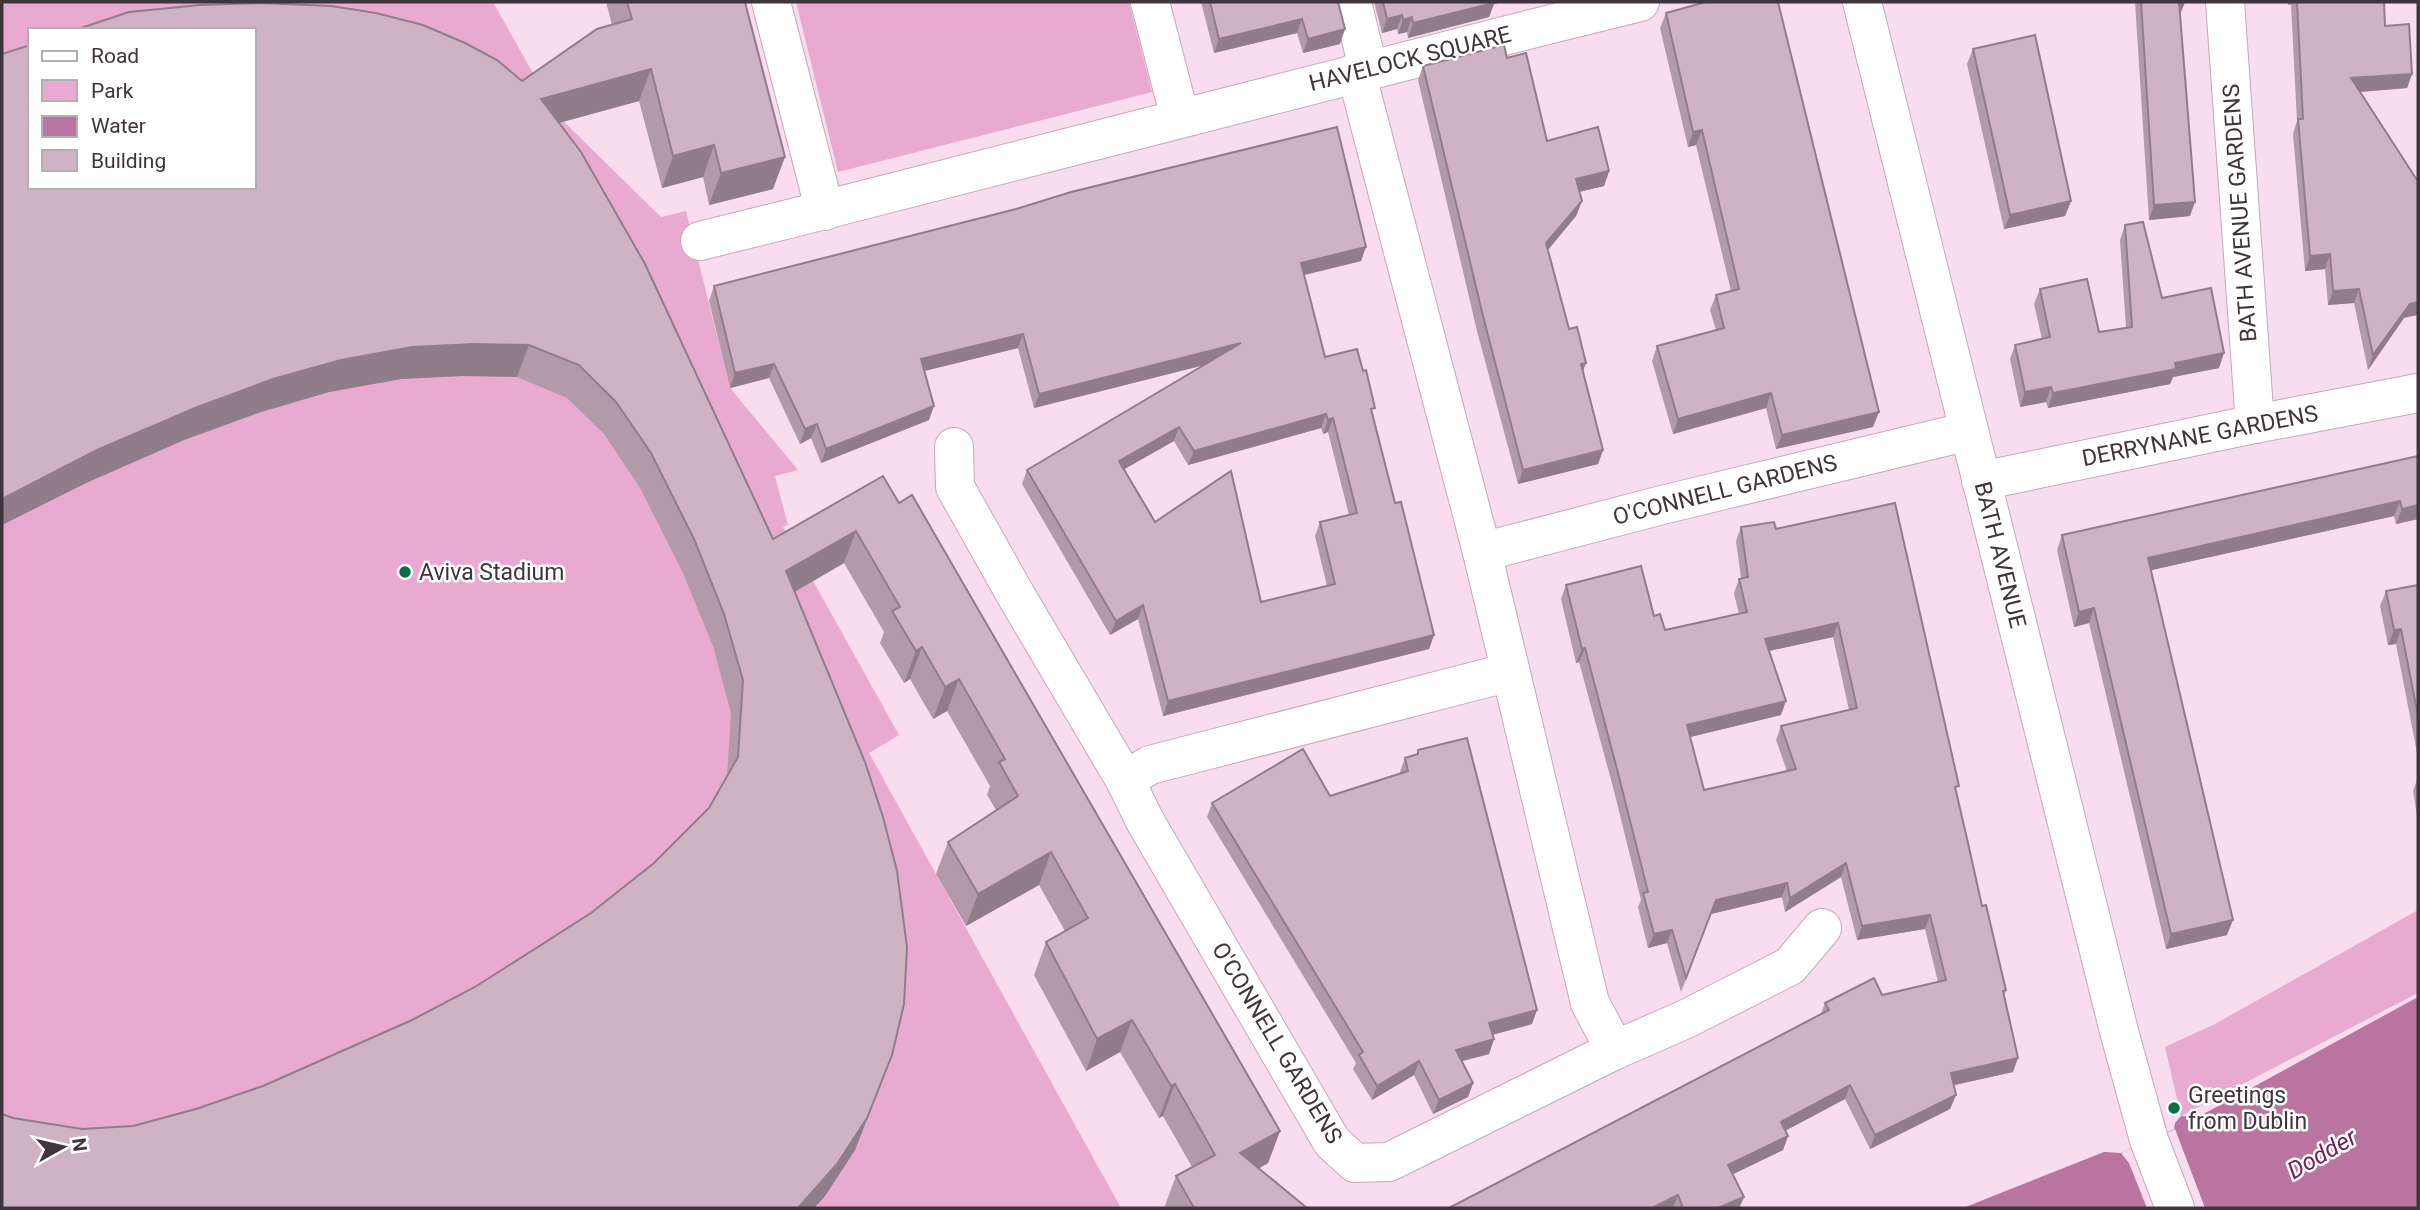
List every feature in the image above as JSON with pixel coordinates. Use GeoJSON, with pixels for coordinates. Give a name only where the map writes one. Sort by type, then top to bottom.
{"type":"FeatureCollection","features":[{"type":"Feature","properties":{"kind":"street"},"geometry":{"type":"LineString","coordinates":[[771,2],[825,211]]}},
{"type":"Feature","properties":{"kind":"street"},"geometry":{"type":"LineString","coordinates":[[1150,2],[1180,118]]}},
{"type":"Feature","properties":{"kind":"street"},"geometry":{"type":"LineString","coordinates":[[1352,2],[1362,70],[1424,330],[1482,552],[1590,1003],[1615,1050]]}},
{"type":"Feature","properties":{"kind":"street","name":"HAVELOCK SQUARE"},"geometry":{"type":"LineString","coordinates":[[700,241],[825,211],[1362,70],[1640,2]]}},
{"type":"Feature","properties":{"kind":"street","name":"BATH AVENUE"},"geometry":{"type":"LineString","coordinates":[[1862,2],[2120,1035],[2145,1124],[2175,1208]]}},
{"type":"Feature","properties":{"kind":"street","name":"BATH AVENUE GARDENS"},"geometry":{"type":"LineString","coordinates":[[2225,2],[2255,424]]}},
{"type":"Feature","properties":{"kind":"street","name":"DERRYNANE GARDENS"},"geometry":{"type":"LineString","coordinates":[[1981,481],[2418,393]]}},
{"type":"Feature","properties":{"kind":"street","name":"O'CONNELL GARDENS"},"geometry":{"type":"LineString","coordinates":[[1482,552],[1969,430]]}},
{"type":"Feature","properties":{"kind":"street","name":"O'CONNELL GARDENS"},"geometry":{"type":"LineString","coordinates":[[954,447],[955,487],[1332,1142],[1354,1163],[1389,1162],[1615,1050],[1686,1019],[1790,966],[1822,928]]}},
{"type":"Feature","properties":{"kind":"street"},"geometry":{"type":"LineString","coordinates":[[1125,780],[1150,765],[1510,672]]}},
{"type":"Feature","properties":{"kind":"green space","name":"Aviva Stadium"},"geometry":{"type":"Polygon","coordinates":[[[2,2],[493,2],[556,114],[661,217],[686,211],[730,388],[798,470],[775,476],[788,525],[783,527],[899,735],[869,753],[1121,1208],[2,1208],[2,2]]]}},
{"type":"Feature","properties":{"kind":"green space"},"geometry":{"type":"Polygon","coordinates":[[[796,2],[1129,2],[1152,92],[838,172],[796,2]]]}},
{"type":"Feature","properties":{"kind":"green space"},"geometry":{"type":"Polygon","coordinates":[[[2418,910],[2418,993],[2181,1116],[2165,1047],[2215,1024],[2418,910]]]}},
{"type":"Feature","properties":{"kind":"water","name":"Dodder"},"geometry":{"type":"Polygon","coordinates":[[[2418,997],[2418,1208],[1963,1208],[2104,1152],[2121,1153],[2174,1129],[2181,1116],[2198,1117],[2418,997]]]}},
{"type":"Feature","properties":{"kind":"pier"},"geometry":{"type":"Polygon","coordinates":[[[2175,1129],[2205,1208],[2147,1208],[2129,1163],[2121,1153],[2175,1129]]]}},
{"type":"Feature","properties":{"kind":"building"},"geometry":{"type":"Polygon","coordinates":[[[627,2],[745,2],[785,157],[721,173],[714,145],[673,156],[651,69],[541,99],[581,152],[645,264],[773,539],[883,476],[899,503],[912,495],[1280,1131],[1240,1153],[1307,1208],[1194,1208],[1176,1176],[1215,1155],[1175,1084],[1171,1086],[1132,1020],[1097,1039],[1046,942],[1088,918],[1051,852],[978,894],[948,842],[1018,796],[999,762],[1005,759],[959,679],[945,687],[922,647],[916,651],[892,611],[900,607],[856,531],[786,571],[865,762],[883,817],[897,871],[907,947],[904,1004],[892,1055],[867,1118],[837,1164],[798,1208],[2,1208],[2,1114],[82,1129],[133,1126],[196,1109],[263,1086],[412,1020],[475,987],[591,913],[654,863],[709,808],[738,757],[743,680],[724,614],[694,539],[651,453],[616,402],[579,365],[529,345],[412,347],[341,360],[273,379],[195,408],[97,450],[2,499],[2,54],[28,46],[28,189],[256,189],[256,28],[81,28],[129,12],[200,5],[261,3],[331,6],[376,13],[423,25],[497,60],[522,81],[597,29],[632,19],[627,2]]]}},
{"type":"Feature","properties":{"kind":"building"},"geometry":{"type":"Polygon","coordinates":[[[1210,2],[1338,2],[1345,29],[1308,39],[1302,19],[1219,39],[1210,2]]]}},
{"type":"Feature","properties":{"kind":"building"},"geometry":{"type":"Polygon","coordinates":[[[1383,2],[1494,3],[1413,23],[1412,17],[1403,20],[1402,15],[1387,19],[1383,2]]]}},
{"type":"Feature","properties":{"kind":"building"},"geometry":{"type":"Polygon","coordinates":[[[1706,2],[1778,2],[1879,412],[1782,435],[1771,393],[1678,419],[1657,346],[1724,328],[1716,295],[1739,289],[1702,130],[1693,132],[1666,13],[1706,2]]]}},
{"type":"Feature","properties":{"kind":"building"},"geometry":{"type":"Polygon","coordinates":[[[2141,2],[2179,2],[2195,202],[2154,205],[2141,2]]]}},
{"type":"Feature","properties":{"kind":"building"},"geometry":{"type":"Polygon","coordinates":[[[2297,2],[2384,2],[2385,26],[2409,24],[2412,74],[2351,78],[2418,179],[2418,302],[2410,304],[2373,355],[2359,289],[2333,291],[2330,254],[2310,256],[2298,119],[2303,119],[2297,2]]]}},
{"type":"Feature","properties":{"kind":"building"},"geometry":{"type":"Polygon","coordinates":[[[2035,35],[2071,201],[2010,215],[1973,49],[2035,35]]]}},
{"type":"Feature","properties":{"kind":"building"},"geometry":{"type":"Polygon","coordinates":[[[1504,45],[1507,58],[1526,53],[1547,141],[1598,127],[1609,171],[1576,179],[1582,201],[1546,243],[1569,329],[1577,327],[1586,363],[1581,364],[1603,450],[1523,470],[1423,66],[1504,45]]]}},
{"type":"Feature","properties":{"kind":"building"},"geometry":{"type":"Polygon","coordinates":[[[1337,127],[1366,247],[1301,263],[1325,357],[1357,349],[1363,371],[1366,370],[1375,408],[1371,409],[1395,503],[1401,502],[1434,635],[1168,701],[1143,605],[1116,621],[1027,470],[1241,343],[1039,394],[1023,334],[921,359],[934,406],[826,449],[817,424],[805,429],[774,364],[735,373],[714,286],[1016,209],[1071,192],[1337,127]],[[1326,414],[1194,451],[1179,427],[1119,461],[1155,522],[1231,471],[1261,602],[1335,584],[1320,522],[1357,513],[1333,418],[1328,420],[1326,414]]]}},
{"type":"Feature","properties":{"kind":"building"},"geometry":{"type":"Polygon","coordinates":[[[2143,222],[2162,298],[2211,288],[2224,353],[2175,363],[2176,369],[2053,393],[2051,387],[2025,392],[2015,345],[2050,337],[2040,289],[2087,279],[2099,332],[2132,327],[2125,225],[2143,222]]]}},
{"type":"Feature","properties":{"kind":"building"},"geometry":{"type":"Polygon","coordinates":[[[2418,456],[2418,505],[2402,509],[2400,501],[2148,558],[2233,920],[2171,934],[2094,608],[2079,612],[2062,535],[2418,456]]]}},
{"type":"Feature","properties":{"kind":"building"},"geometry":{"type":"Polygon","coordinates":[[[1895,503],[1959,786],[1955,787],[1982,906],[1986,905],[2006,990],[2003,991],[2018,1058],[1951,1073],[1956,1095],[1875,1135],[1850,1085],[1781,1122],[1788,1136],[1728,1165],[1744,1197],[1718,1208],[1683,1208],[1678,1195],[1652,1208],[1449,1208],[1829,1010],[1825,1003],[1874,978],[1882,995],[1946,980],[1930,915],[1862,926],[1846,863],[1790,898],[1787,883],[1716,900],[1686,978],[1672,930],[1654,934],[1643,893],[1648,892],[1618,773],[1566,585],[1641,566],[1654,616],[1660,614],[1665,630],[1747,612],[1739,579],[1748,577],[1741,527],[1774,522],[1776,529],[1895,503]],[[1838,623],[1765,639],[1786,701],[1687,725],[1704,790],[1796,769],[1781,726],[1857,708],[1838,623]]]}},
{"type":"Feature","properties":{"kind":"building"},"geometry":{"type":"Polygon","coordinates":[[[2418,585],[2418,716],[2401,629],[2394,630],[2386,591],[2418,585]]]}},
{"type":"Feature","properties":{"kind":"building"},"geometry":{"type":"Polygon","coordinates":[[[1467,738],[1537,1010],[1489,1023],[1494,1039],[1456,1050],[1473,1083],[1439,1100],[1419,1061],[1377,1086],[1359,1055],[1363,1052],[1212,803],[1303,749],[1330,796],[1408,771],[1405,758],[1418,754],[1418,750],[1467,738]]]}},
{"type":"Feature","properties":{"kind":"place","name":"Aviva Stadium"},"geometry":{"type":"Point","coordinates":[405,572]}},
{"type":"Feature","properties":{"kind":"place","name":"Greetings from Dublin"},"geometry":{"type":"Point","coordinates":[2174,1108]}}]}
